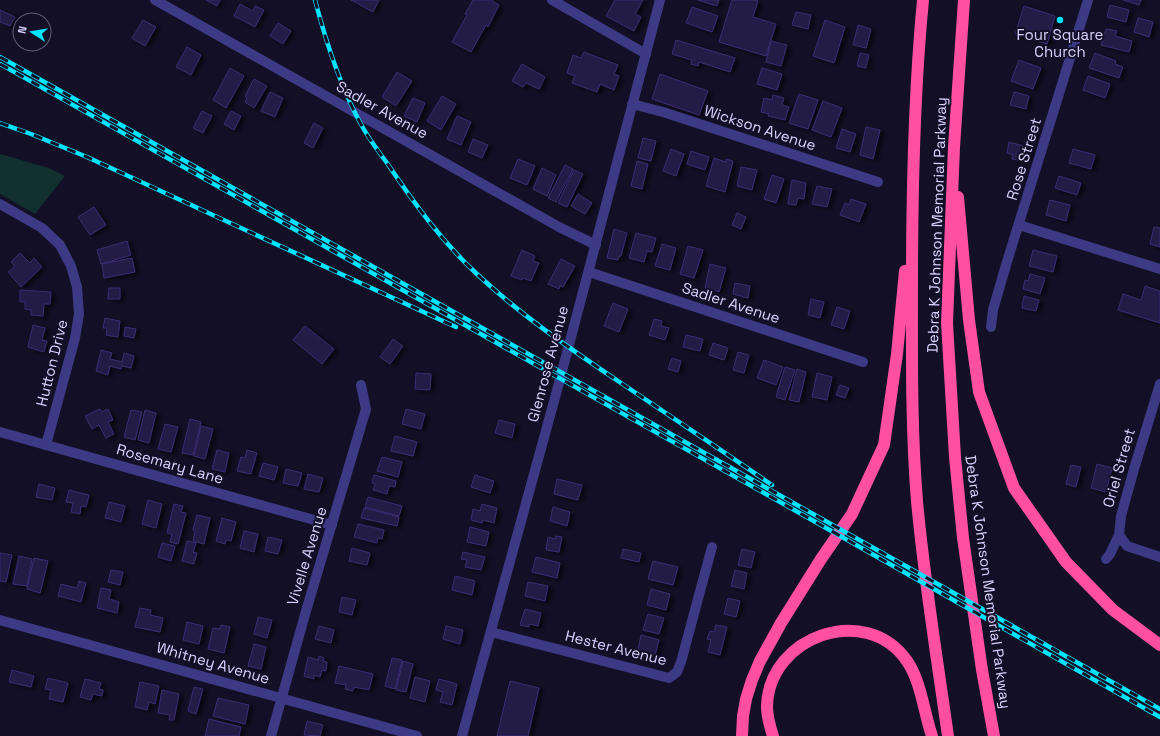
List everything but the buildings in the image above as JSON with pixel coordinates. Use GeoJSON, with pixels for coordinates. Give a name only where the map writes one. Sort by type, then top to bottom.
{"type":"FeatureCollection","features":[{"type":"Feature","properties":{"kind":"highway","name":"Debra K Johnson Memorial Parkway"},"geometry":{"type":"LineString","coordinates":[[923,0],[918,48],[912,207],[912,323],[917,498],[923,561],[948,736]]}},
{"type":"Feature","properties":{"kind":"highway","name":"Debra K Johnson Memorial Parkway"},"geometry":{"type":"LineString","coordinates":[[964,0],[954,147],[947,323],[955,457],[968,574],[994,736]]}},
{"type":"Feature","properties":{"kind":"highway"},"geometry":{"type":"LineString","coordinates":[[954,147],[969,320],[979,392],[1014,488],[1066,562],[1113,610],[1160,646]]}},
{"type":"Feature","properties":{"kind":"highway"},"geometry":{"type":"LineString","coordinates":[[742,736],[746,699],[760,661],[781,623],[821,559],[852,514],[884,445],[897,354],[912,207]]}},
{"type":"Feature","properties":{"kind":"highway"},"geometry":{"type":"LineString","coordinates":[[773,736],[767,706],[770,689],[778,671],[789,656],[800,646],[817,637],[832,632],[848,631],[866,633],[881,638],[895,648],[907,662],[916,680],[932,736]]}},
{"type":"Feature","properties":{"kind":"street"},"geometry":{"type":"LineString","coordinates":[[552,0],[646,54]]}},
{"type":"Feature","properties":{"kind":"street","name":"Glenrose Avenue"},"geometry":{"type":"LineString","coordinates":[[462,736],[589,272],[660,0]]}},
{"type":"Feature","properties":{"kind":"street","name":"Rose Street"},"geometry":{"type":"LineString","coordinates":[[991,327],[993,310],[1006,265],[1088,0]]}},
{"type":"Feature","properties":{"kind":"street","name":"Sadler Avenue"},"geometry":{"type":"LineString","coordinates":[[158,1],[559,227],[596,245]]}},
{"type":"Feature","properties":{"kind":"street","name":"Wickson Avenue"},"geometry":{"type":"LineString","coordinates":[[632,104],[663,112],[878,182]]}},
{"type":"Feature","properties":{"kind":"street","name":"Hutton Drive"},"geometry":{"type":"LineString","coordinates":[[0,204],[42,228],[60,245],[71,266],[77,287],[80,314],[46,445]]}},
{"type":"Feature","properties":{"kind":"street"},"geometry":{"type":"LineString","coordinates":[[1019,225],[1160,269]]}},
{"type":"Feature","properties":{"kind":"street","name":"Sadler Avenue"},"geometry":{"type":"LineString","coordinates":[[589,272],[863,362]]}},
{"type":"Feature","properties":{"kind":"street","name":"Vivelle Avenue"},"geometry":{"type":"LineString","coordinates":[[271,736],[306,611],[366,409],[361,384]]}},
{"type":"Feature","properties":{"kind":"street","name":"Oriel Street"},"geometry":{"type":"LineString","coordinates":[[1106,559],[1119,535],[1121,516],[1160,384]]}},
{"type":"Feature","properties":{"kind":"street","name":"Rosemary Lane"},"geometry":{"type":"LineString","coordinates":[[0,432],[332,525]]}},
{"type":"Feature","properties":{"kind":"street"},"geometry":{"type":"LineString","coordinates":[[1119,535],[1127,546],[1160,557]]}},
{"type":"Feature","properties":{"kind":"street","name":"Hester Avenue"},"geometry":{"type":"LineString","coordinates":[[490,632],[668,678],[677,672],[682,662],[712,547]]}},
{"type":"Feature","properties":{"kind":"street","name":"Whitney Avenue"},"geometry":{"type":"LineString","coordinates":[[0,620],[418,736]]}},
{"type":"Feature","properties":{"kind":"green space"},"geometry":{"type":"Polygon","coordinates":[[[0,154],[49,168],[65,176],[35,214],[0,194],[0,154]]]}},
{"type":"Feature","properties":{"kind":"railway"},"geometry":{"type":"LineString","coordinates":[[315,0],[334,64],[347,96],[362,126],[418,207],[452,249],[494,290],[546,331],[772,485]]}},
{"type":"Feature","properties":{"kind":"railway"},"geometry":{"type":"LineString","coordinates":[[0,57],[1160,709]]}},
{"type":"Feature","properties":{"kind":"railway"},"geometry":{"type":"LineString","coordinates":[[0,64],[1160,717]]}},
{"type":"Feature","properties":{"kind":"railway"},"geometry":{"type":"LineString","coordinates":[[0,123],[87,157],[456,327]]}},
{"type":"Feature","properties":{"kind":"place","name":"Four Square Church"},"geometry":{"type":"Point","coordinates":[1060,20]}}]}
